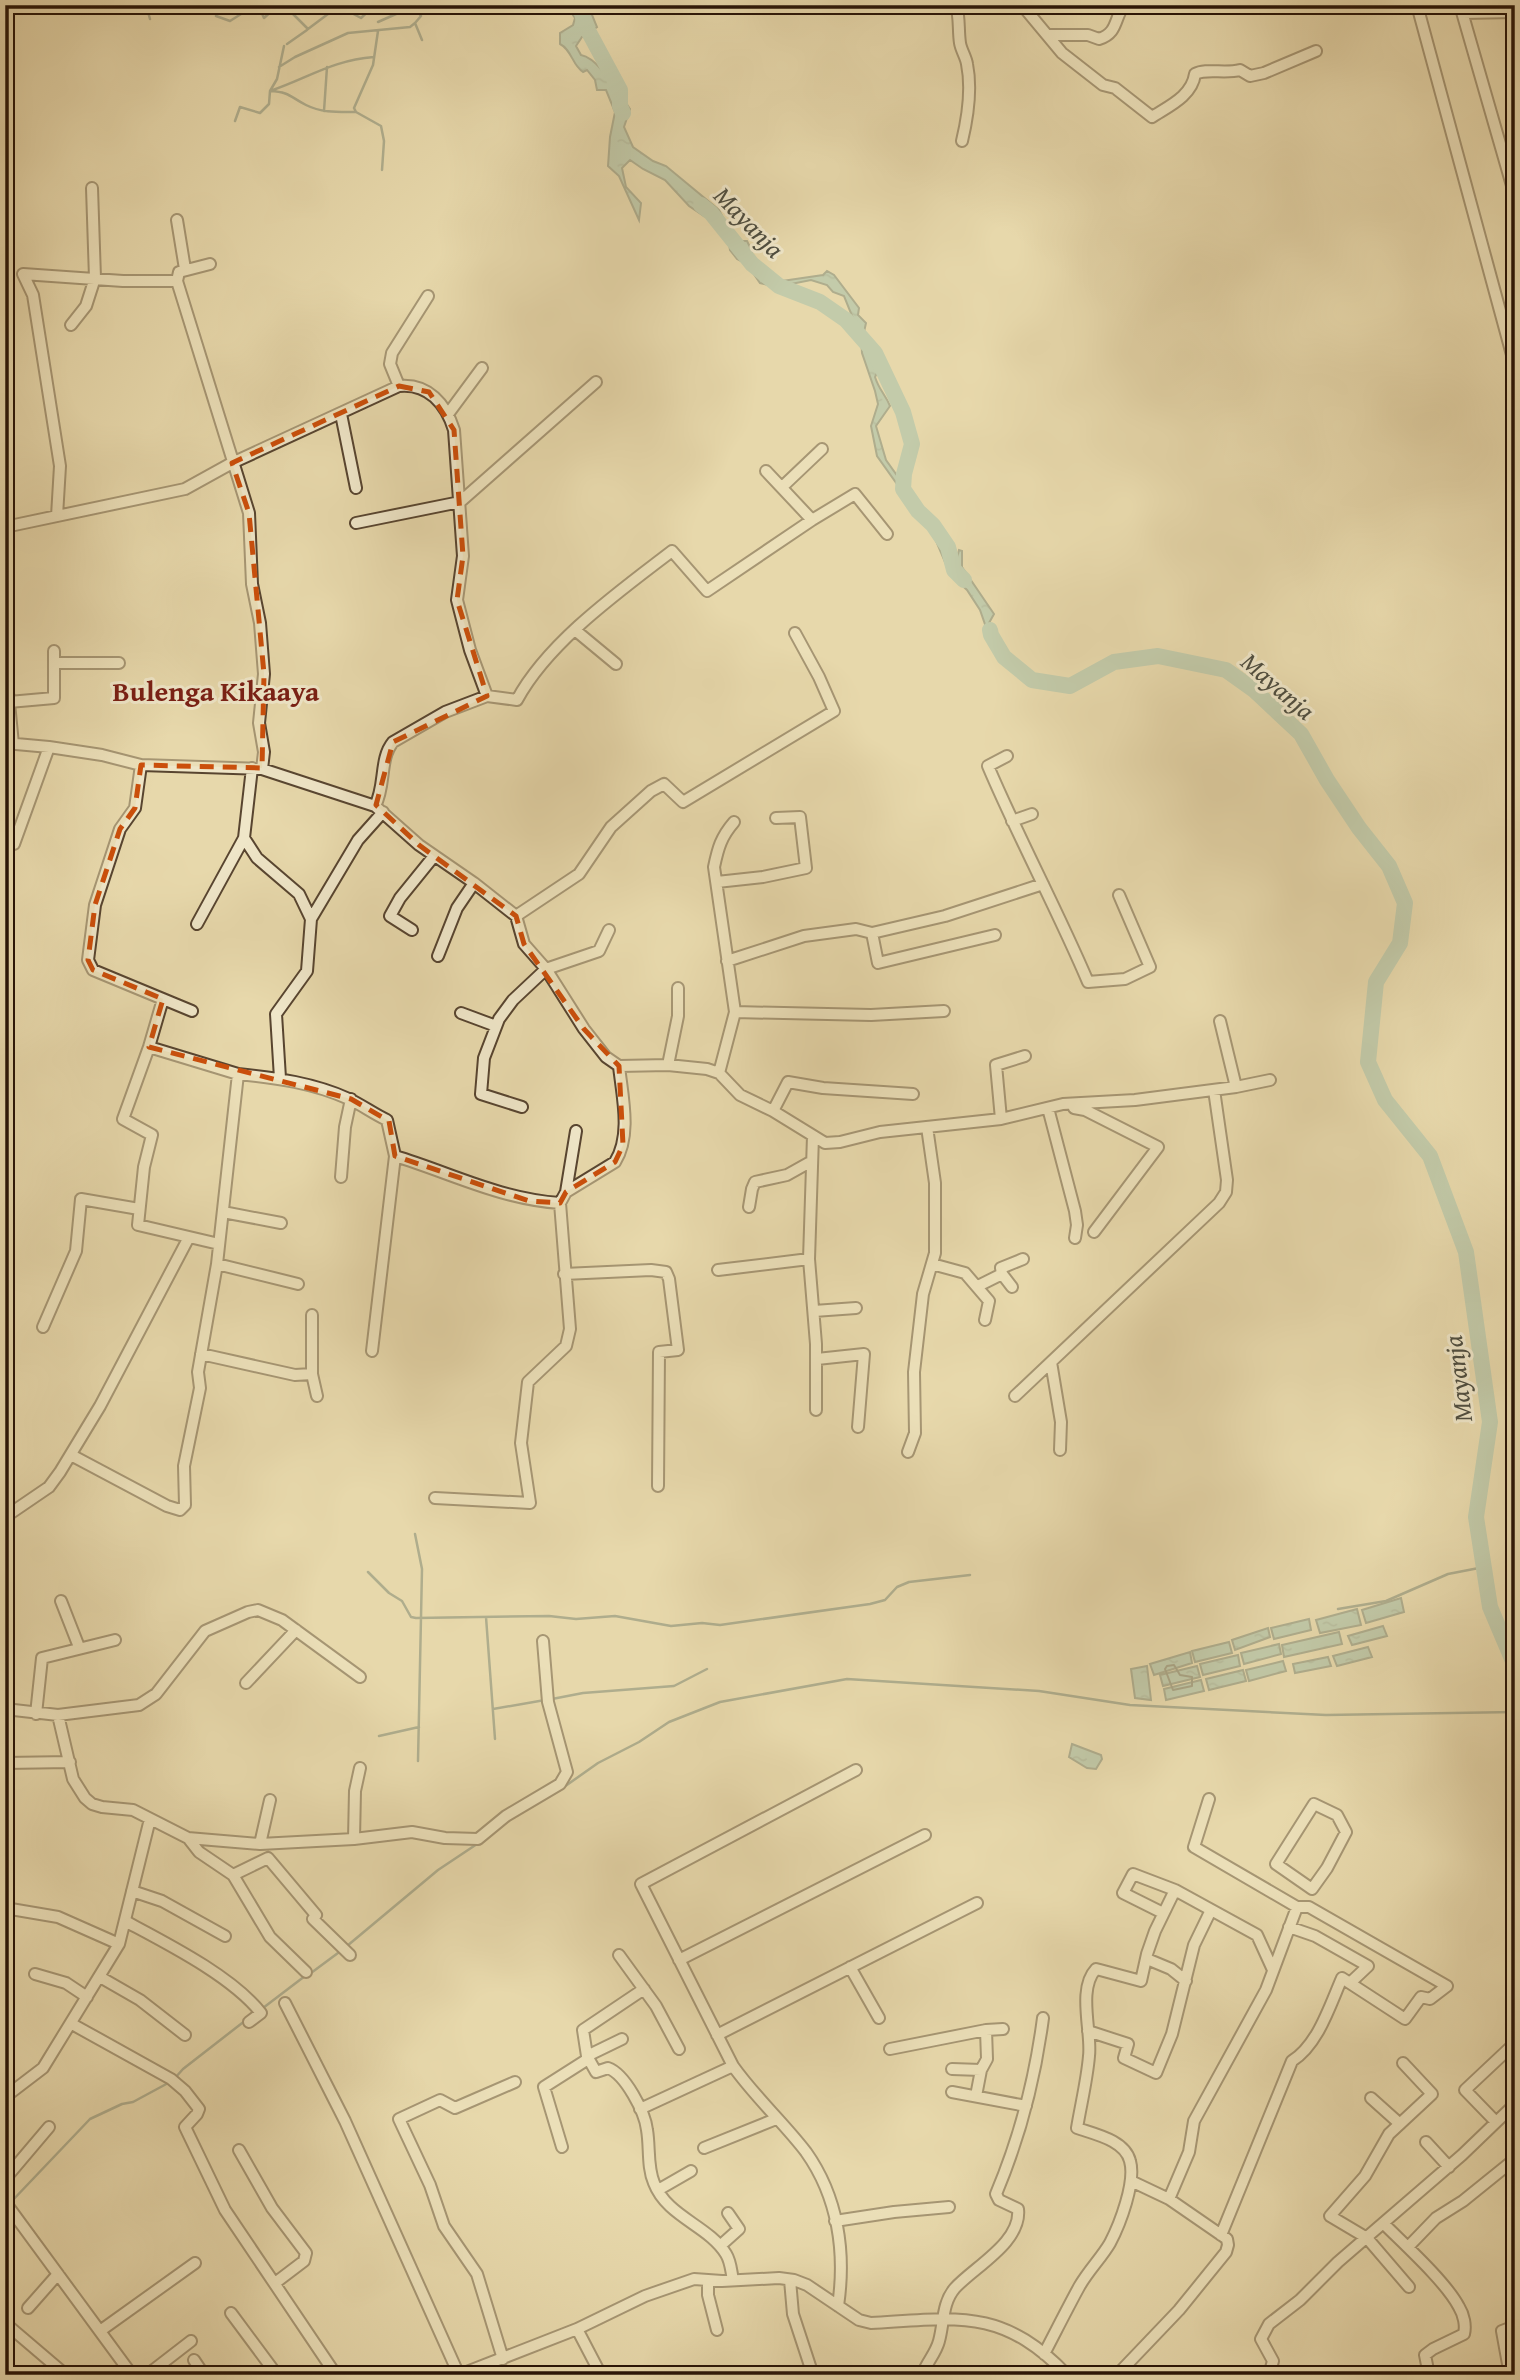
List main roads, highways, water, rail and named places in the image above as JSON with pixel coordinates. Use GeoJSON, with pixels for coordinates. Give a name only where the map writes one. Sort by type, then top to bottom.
{"type":"FeatureCollection","features":[{"type":"Feature","properties":{"kind":"water"},"geometry":{"type":"Polygon","coordinates":[[[566,5],[588,5],[597,27],[582,37],[576,46],[581,55],[602,69],[630,109],[624,127],[633,147],[653,161],[666,166],[719,210],[735,241],[747,241],[765,278],[782,281],[823,275],[827,271],[834,275],[859,308],[858,315],[866,323],[864,332],[879,369],[875,377],[890,406],[876,426],[886,460],[946,544],[952,563],[956,563],[959,550],[962,551],[962,567],[994,614],[989,623],[999,637],[1000,649],[967,590],[950,574],[934,536],[877,456],[871,426],[878,404],[862,353],[861,338],[844,296],[833,292],[827,285],[811,280],[776,287],[760,283],[747,264],[737,259],[730,250],[727,230],[721,221],[704,216],[689,206],[665,180],[630,160],[622,168],[626,187],[641,203],[639,220],[619,176],[608,166],[615,112],[606,90],[597,90],[595,80],[587,70],[583,72],[579,69],[560,44],[560,33],[573,25],[575,18],[566,5]]]}},
{"type":"Feature","properties":{"kind":"water"},"geometry":{"type":"Polygon","coordinates":[[[1401,1598],[1404,1612],[1366,1623],[1362,1610],[1401,1598]]]}},
{"type":"Feature","properties":{"kind":"water"},"geometry":{"type":"Polygon","coordinates":[[[1357,1609],[1361,1625],[1320,1633],[1316,1620],[1357,1609]]]}},
{"type":"Feature","properties":{"kind":"water"},"geometry":{"type":"Polygon","coordinates":[[[1309,1619],[1311,1630],[1274,1639],[1271,1628],[1309,1619]]]}},
{"type":"Feature","properties":{"kind":"water"},"geometry":{"type":"Polygon","coordinates":[[[1383,1626],[1387,1636],[1352,1645],[1348,1636],[1383,1626]]]}},
{"type":"Feature","properties":{"kind":"water"},"geometry":{"type":"Polygon","coordinates":[[[1268,1628],[1270,1637],[1235,1650],[1232,1640],[1268,1628]]]}},
{"type":"Feature","properties":{"kind":"water"},"geometry":{"type":"Polygon","coordinates":[[[1339,1632],[1342,1644],[1284,1657],[1282,1645],[1339,1632]]]}},
{"type":"Feature","properties":{"kind":"water"},"geometry":{"type":"Polygon","coordinates":[[[1229,1642],[1232,1653],[1195,1662],[1192,1651],[1229,1642]]]}},
{"type":"Feature","properties":{"kind":"water"},"geometry":{"type":"Polygon","coordinates":[[[1279,1644],[1281,1654],[1244,1664],[1241,1653],[1279,1644]]]}},
{"type":"Feature","properties":{"kind":"water"},"geometry":{"type":"Polygon","coordinates":[[[1368,1647],[1372,1657],[1337,1666],[1333,1656],[1368,1647]]]}},
{"type":"Feature","properties":{"kind":"water"},"geometry":{"type":"Polygon","coordinates":[[[1190,1652],[1192,1663],[1154,1675],[1150,1664],[1190,1652]]]}},
{"type":"Feature","properties":{"kind":"water"},"geometry":{"type":"Polygon","coordinates":[[[1238,1655],[1240,1666],[1203,1675],[1200,1664],[1238,1655]]]}},
{"type":"Feature","properties":{"kind":"water"},"geometry":{"type":"Polygon","coordinates":[[[1328,1657],[1331,1666],[1295,1673],[1293,1664],[1328,1657]]]}},
{"type":"Feature","properties":{"kind":"water"},"geometry":{"type":"Polygon","coordinates":[[[1283,1661],[1286,1671],[1249,1681],[1246,1670],[1283,1661]]]}},
{"type":"Feature","properties":{"kind":"water"},"geometry":{"type":"Polygon","coordinates":[[[1147,1666],[1151,1700],[1135,1698],[1131,1669],[1147,1666]]]}},
{"type":"Feature","properties":{"kind":"water"},"geometry":{"type":"Polygon","coordinates":[[[1197,1666],[1200,1677],[1163,1686],[1160,1675],[1197,1666]]]}},
{"type":"Feature","properties":{"kind":"water"},"geometry":{"type":"Polygon","coordinates":[[[1243,1670],[1246,1681],[1209,1690],[1206,1679],[1243,1670]]]}},
{"type":"Feature","properties":{"kind":"water"},"geometry":{"type":"Polygon","coordinates":[[[1201,1680],[1204,1691],[1166,1700],[1164,1689],[1201,1680]]]}},
{"type":"Feature","properties":{"kind":"water"},"geometry":{"type":"Polygon","coordinates":[[[1072,1744],[1101,1755],[1102,1759],[1096,1769],[1087,1768],[1069,1757],[1072,1744]]]}},
{"type":"Feature","properties":{"kind":"waterway"},"geometry":{"type":"LineString","coordinates":[[146,5],[150,19]]}},
{"type":"Feature","properties":{"kind":"waterway"},"geometry":{"type":"LineString","coordinates":[[216,16],[230,21],[249,9],[259,7],[264,18],[276,7],[288,9],[308,29],[336,8],[361,18],[375,5]]}},
{"type":"Feature","properties":{"kind":"waterway"},"geometry":{"type":"LineString","coordinates":[[413,5],[421,16],[415,23],[422,40]]}},
{"type":"Feature","properties":{"kind":"waterway"},"geometry":{"type":"LineString","coordinates":[[378,22],[424,5]]}},
{"type":"Feature","properties":{"kind":"waterway","name":"Mayanja"},"geometry":{"type":"LineString","coordinates":[[580,5],[585,25],[620,90],[623,113]]}},
{"type":"Feature","properties":{"kind":"waterway"},"geometry":{"type":"LineString","coordinates":[[279,67],[348,33],[410,27],[415,23]]}},
{"type":"Feature","properties":{"kind":"waterway"},"geometry":{"type":"LineString","coordinates":[[287,44],[307,30]]}},
{"type":"Feature","properties":{"kind":"waterway"},"geometry":{"type":"LineString","coordinates":[[378,31],[373,65],[354,108],[356,112],[381,126],[384,141],[382,170]]}},
{"type":"Feature","properties":{"kind":"waterway"},"geometry":{"type":"LineString","coordinates":[[235,121],[240,107],[260,113],[269,104],[270,91],[277,79],[284,46]]}},
{"type":"Feature","properties":{"kind":"waterway"},"geometry":{"type":"LineString","coordinates":[[356,112],[330,112],[306,105],[286,94],[270,91],[333,66],[374,57]]}},
{"type":"Feature","properties":{"kind":"waterway"},"geometry":{"type":"LineString","coordinates":[[324,111],[327,67]]}},
{"type":"Feature","properties":{"kind":"waterway","name":"Mayanja"},"geometry":{"type":"LineString","coordinates":[[701,205],[711,213],[752,264],[779,286],[820,302],[846,320],[875,353],[903,412],[912,444],[903,489],[948,547],[954,570],[964,580]]}},
{"type":"Feature","properties":{"kind":"waterway","name":"Mayanja"},"geometry":{"type":"LineString","coordinates":[[990,630],[1004,657],[1032,680],[1070,686],[1114,662],[1158,656],[1226,670],[1254,690],[1301,734],[1327,780],[1359,828],[1389,866],[1405,903],[1400,943],[1376,982],[1368,1062],[1385,1100],[1430,1156],[1466,1252],[1490,1422],[1476,1517],[1490,1607],[1515,1666]]}},
{"type":"Feature","properties":{"kind":"waterway"},"geometry":{"type":"LineString","coordinates":[[415,1534],[422,1569],[418,1761]]}},
{"type":"Feature","properties":{"kind":"waterway"},"geometry":{"type":"LineString","coordinates":[[1338,1609],[1386,1601],[1448,1574],[1484,1567]]}},
{"type":"Feature","properties":{"kind":"waterway"},"geometry":{"type":"LineString","coordinates":[[368,1572],[389,1593],[402,1601],[411,1617],[416,1618],[549,1616],[576,1619],[615,1616],[671,1626],[702,1623],[720,1625],[870,1604],[885,1600],[897,1587],[909,1582],[970,1575]]}},
{"type":"Feature","properties":{"kind":"waterway"},"geometry":{"type":"LineString","coordinates":[[486,1617],[495,1739]]}},
{"type":"Feature","properties":{"kind":"waterway"},"geometry":{"type":"LineString","coordinates":[[552,1699],[583,1693],[674,1686],[707,1669]]}},
{"type":"Feature","properties":{"kind":"waterway"},"geometry":{"type":"LineString","coordinates":[[564,1787],[598,1763],[639,1742],[669,1722],[720,1702],[847,1679],[1039,1691],[1130,1705],[1326,1715],[1515,1712]]}},
{"type":"Feature","properties":{"kind":"waterway"},"geometry":{"type":"LineString","coordinates":[[493,1709],[545,1700]]}},
{"type":"Feature","properties":{"kind":"waterway"},"geometry":{"type":"LineString","coordinates":[[379,1736],[419,1727]]}},
{"type":"Feature","properties":{"kind":"waterway"},"geometry":{"type":"LineString","coordinates":[[488,1837],[502,1826]]}},
{"type":"Feature","properties":{"kind":"waterway"},"geometry":{"type":"LineString","coordinates":[[347,1946],[438,1870],[480,1842]]}},
{"type":"Feature","properties":{"kind":"waterway"},"geometry":{"type":"LineString","coordinates":[[311,1973],[342,1950]]}},
{"type":"Feature","properties":{"kind":"waterway"},"geometry":{"type":"LineString","coordinates":[[263,2008],[305,1976]]}},
{"type":"Feature","properties":{"kind":"waterway"},"geometry":{"type":"LineString","coordinates":[[175,2078],[246,2020]]}},
{"type":"Feature","properties":{"kind":"waterway"},"geometry":{"type":"LineString","coordinates":[[11,2202],[90,2119],[122,2104],[133,2102],[170,2082]]}},
{"type":"Feature","properties":{"kind":"district","name":"Bulenga Kikaaya"},"geometry":{"type":"Point","coordinates":[216,691]}}]}
